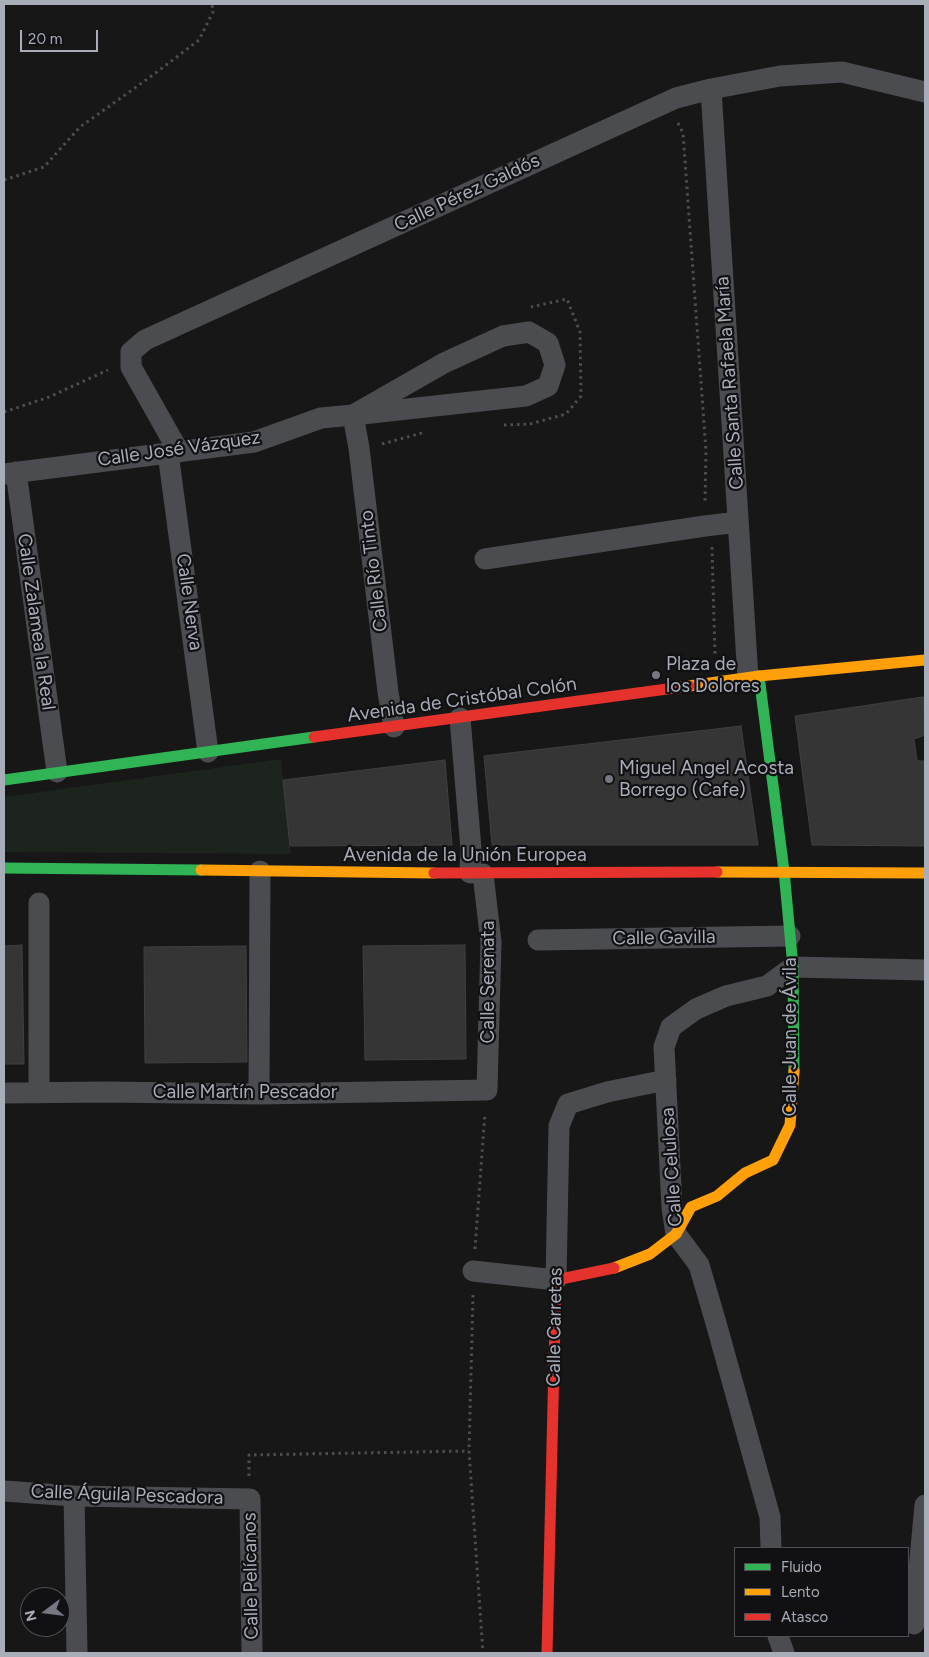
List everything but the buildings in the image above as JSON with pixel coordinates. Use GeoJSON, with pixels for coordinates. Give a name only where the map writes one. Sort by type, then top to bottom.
{"type":"FeatureCollection","features":[{"type":"Feature","properties":{"kind":"main road","name":"Avenida de Cristóbal Colón"},"geometry":{"type":"LineString","coordinates":[[4,780],[753,677],[925,660]]}},
{"type":"Feature","properties":{"kind":"main road","name":"Calle Juan de Ávila"},"geometry":{"type":"LineString","coordinates":[[556,1280],[608,1270],[650,1254],[676,1234],[691,1207],[717,1196],[745,1173],[773,1160],[790,1125],[794,1086],[793,967],[784,871],[753,677]]}},
{"type":"Feature","properties":{"kind":"main road","name":"Avenida de la Unión Europea"},"geometry":{"type":"LineString","coordinates":[[4,868],[477,874],[784,871],[925,873]]}},
{"type":"Feature","properties":{"kind":"main road","name":"Calle Carretas"},"geometry":{"type":"LineString","coordinates":[[547,1653],[556,1280]]}},
{"type":"Feature","properties":{"kind":"street","name":"Calle Pérez Galdós"},"geometry":{"type":"LineString","coordinates":[[174,452],[131,367],[131,352],[145,340],[666,101],[711,89],[780,76],[842,72],[925,92]]}},
{"type":"Feature","properties":{"kind":"street","name":"Calle Santa Rafaela María"},"geometry":{"type":"LineString","coordinates":[[711,89],[738,522],[753,677]]}},
{"type":"Feature","properties":{"kind":"street","name":"Calle José Vázquez"},"geometry":{"type":"LineString","coordinates":[[10,473],[254,442],[321,418],[353,415],[526,396],[548,386],[555,365],[548,343],[530,332],[503,336],[444,363],[353,415]]}},
{"type":"Feature","properties":{"kind":"street"},"geometry":{"type":"LineString","coordinates":[[523,341],[535,343],[544,351],[550,366],[544,379],[535,386],[408,400],[407,395],[523,341]]}},
{"type":"Feature","properties":{"kind":"street","name":"Calle Río Tinto"},"geometry":{"type":"LineString","coordinates":[[353,415],[359,448],[394,727]]}},
{"type":"Feature","properties":{"kind":"street","name":"Calle Nerva"},"geometry":{"type":"LineString","coordinates":[[174,452],[208,752]]}},
{"type":"Feature","properties":{"kind":"street","name":"Calle Zalamea la Real"},"geometry":{"type":"LineString","coordinates":[[10,473],[57,772]]}},
{"type":"Feature","properties":{"kind":"street"},"geometry":{"type":"LineString","coordinates":[[484,559],[738,522]]}},
{"type":"Feature","properties":{"kind":"street","name":"Calle Serenata"},"geometry":{"type":"LineString","coordinates":[[460,718],[470,840],[491,942],[487,1090]]}},
{"type":"Feature","properties":{"kind":"street"},"geometry":{"type":"LineString","coordinates":[[259,1094],[260,871]]}},
{"type":"Feature","properties":{"kind":"street"},"geometry":{"type":"LineString","coordinates":[[39,903],[39,1093]]}},
{"type":"Feature","properties":{"kind":"street","name":"Calle Gavilla"},"geometry":{"type":"LineString","coordinates":[[538,940],[790,936]]}},
{"type":"Feature","properties":{"kind":"street"},"geometry":{"type":"LineString","coordinates":[[793,967],[925,970]]}},
{"type":"Feature","properties":{"kind":"street","name":"Calle Celulosa"},"geometry":{"type":"LineString","coordinates":[[770,1547],[770,1517],[699,1265],[676,1234],[672,1208],[664,1047],[671,1027],[696,1009],[726,996],[767,986],[793,967]]}},
{"type":"Feature","properties":{"kind":"street","name":"Calle Carretas"},"geometry":{"type":"LineString","coordinates":[[556,1280],[559,1126],[568,1104],[607,1092],[666,1080]]}},
{"type":"Feature","properties":{"kind":"street","name":"Calle Martín Pescador"},"geometry":{"type":"LineString","coordinates":[[4,1093],[259,1094],[487,1090]]}},
{"type":"Feature","properties":{"kind":"street","name":"Calle Juan de Ávila"},"geometry":{"type":"LineString","coordinates":[[473,1271],[556,1280]]}},
{"type":"Feature","properties":{"kind":"street","name":"Calle Águila Pescadora"},"geometry":{"type":"LineString","coordinates":[[4,1491],[74,1496],[250,1498]]}},
{"type":"Feature","properties":{"kind":"street"},"geometry":{"type":"LineString","coordinates":[[74,1496],[77,1653]]}},
{"type":"Feature","properties":{"kind":"street","name":"Calle Pelícanos"},"geometry":{"type":"LineString","coordinates":[[250,1498],[252,1653]]}},
{"type":"Feature","properties":{"kind":"street"},"geometry":{"type":"LineString","coordinates":[[914,1624],[925,1505]]}},
{"type":"Feature","properties":{"kind":"street"},"geometry":{"type":"LineString","coordinates":[[778,1637],[784,1653]]}},
{"type":"Feature","properties":{"kind":"path"},"geometry":{"type":"LineString","coordinates":[[4,180],[44,167],[80,127],[199,40],[214,10],[212,4]]}},
{"type":"Feature","properties":{"kind":"path"},"geometry":{"type":"LineString","coordinates":[[675,118],[683,133],[706,451],[705,509]]}},
{"type":"Feature","properties":{"kind":"path"},"geometry":{"type":"LineString","coordinates":[[501,425],[530,424],[566,414],[582,396],[580,332],[568,299],[529,308]]}},
{"type":"Feature","properties":{"kind":"path"},"geometry":{"type":"LineString","coordinates":[[4,412],[49,396],[117,366]]}},
{"type":"Feature","properties":{"kind":"path"},"geometry":{"type":"LineString","coordinates":[[377,445],[424,433]]}},
{"type":"Feature","properties":{"kind":"path"},"geometry":{"type":"LineString","coordinates":[[707,544],[712,543],[715,665]]}},
{"type":"Feature","properties":{"kind":"path"},"geometry":{"type":"LineString","coordinates":[[482,1653],[469,1451],[473,1271],[487,1090]]}},
{"type":"Feature","properties":{"kind":"path"},"geometry":{"type":"LineString","coordinates":[[250,1498],[249,1455],[469,1451]]}},
{"type":"Feature","properties":{"kind":"shaded area"},"geometry":{"type":"Polygon","coordinates":[[[281,759],[291,854],[4,852],[4,797],[281,759]]]}},
{"type":"Feature","properties":{"kind":"traffic: fast"},"geometry":{"type":"LineString","coordinates":[[759,676],[784,871],[793,967],[794,1071]]}},
{"type":"Feature","properties":{"kind":"traffic: fast"},"geometry":{"type":"LineString","coordinates":[[4,780],[314,737]]}},
{"type":"Feature","properties":{"kind":"traffic: fast"},"geometry":{"type":"LineString","coordinates":[[4,868],[201,870]]}},
{"type":"Feature","properties":{"kind":"traffic: slow"},"geometry":{"type":"LineString","coordinates":[[689,686],[759,676],[925,660]]}},
{"type":"Feature","properties":{"kind":"traffic: slow"},"geometry":{"type":"LineString","coordinates":[[201,870],[434,873]]}},
{"type":"Feature","properties":{"kind":"traffic: slow"},"geometry":{"type":"LineString","coordinates":[[717,872],[925,873]]}},
{"type":"Feature","properties":{"kind":"traffic: slow"},"geometry":{"type":"LineString","coordinates":[[614,1268],[650,1254],[676,1234],[691,1207],[717,1196],[745,1173],[773,1160],[790,1125],[794,1071]]}},
{"type":"Feature","properties":{"kind":"traffic: jam"},"geometry":{"type":"LineString","coordinates":[[314,737],[689,686]]}},
{"type":"Feature","properties":{"kind":"traffic: jam"},"geometry":{"type":"LineString","coordinates":[[434,873],[717,872]]}},
{"type":"Feature","properties":{"kind":"traffic: jam"},"geometry":{"type":"LineString","coordinates":[[547,1653],[556,1280],[614,1268]]}},
{"type":"Feature","properties":{"kind":"place","name":"Plaza de los Dolores"},"geometry":{"type":"Point","coordinates":[656,675]}},
{"type":"Feature","properties":{"kind":"place","name":"Miguel Angel Acosta Borrego (Cafe)"},"geometry":{"type":"Point","coordinates":[609,779]}}]}
